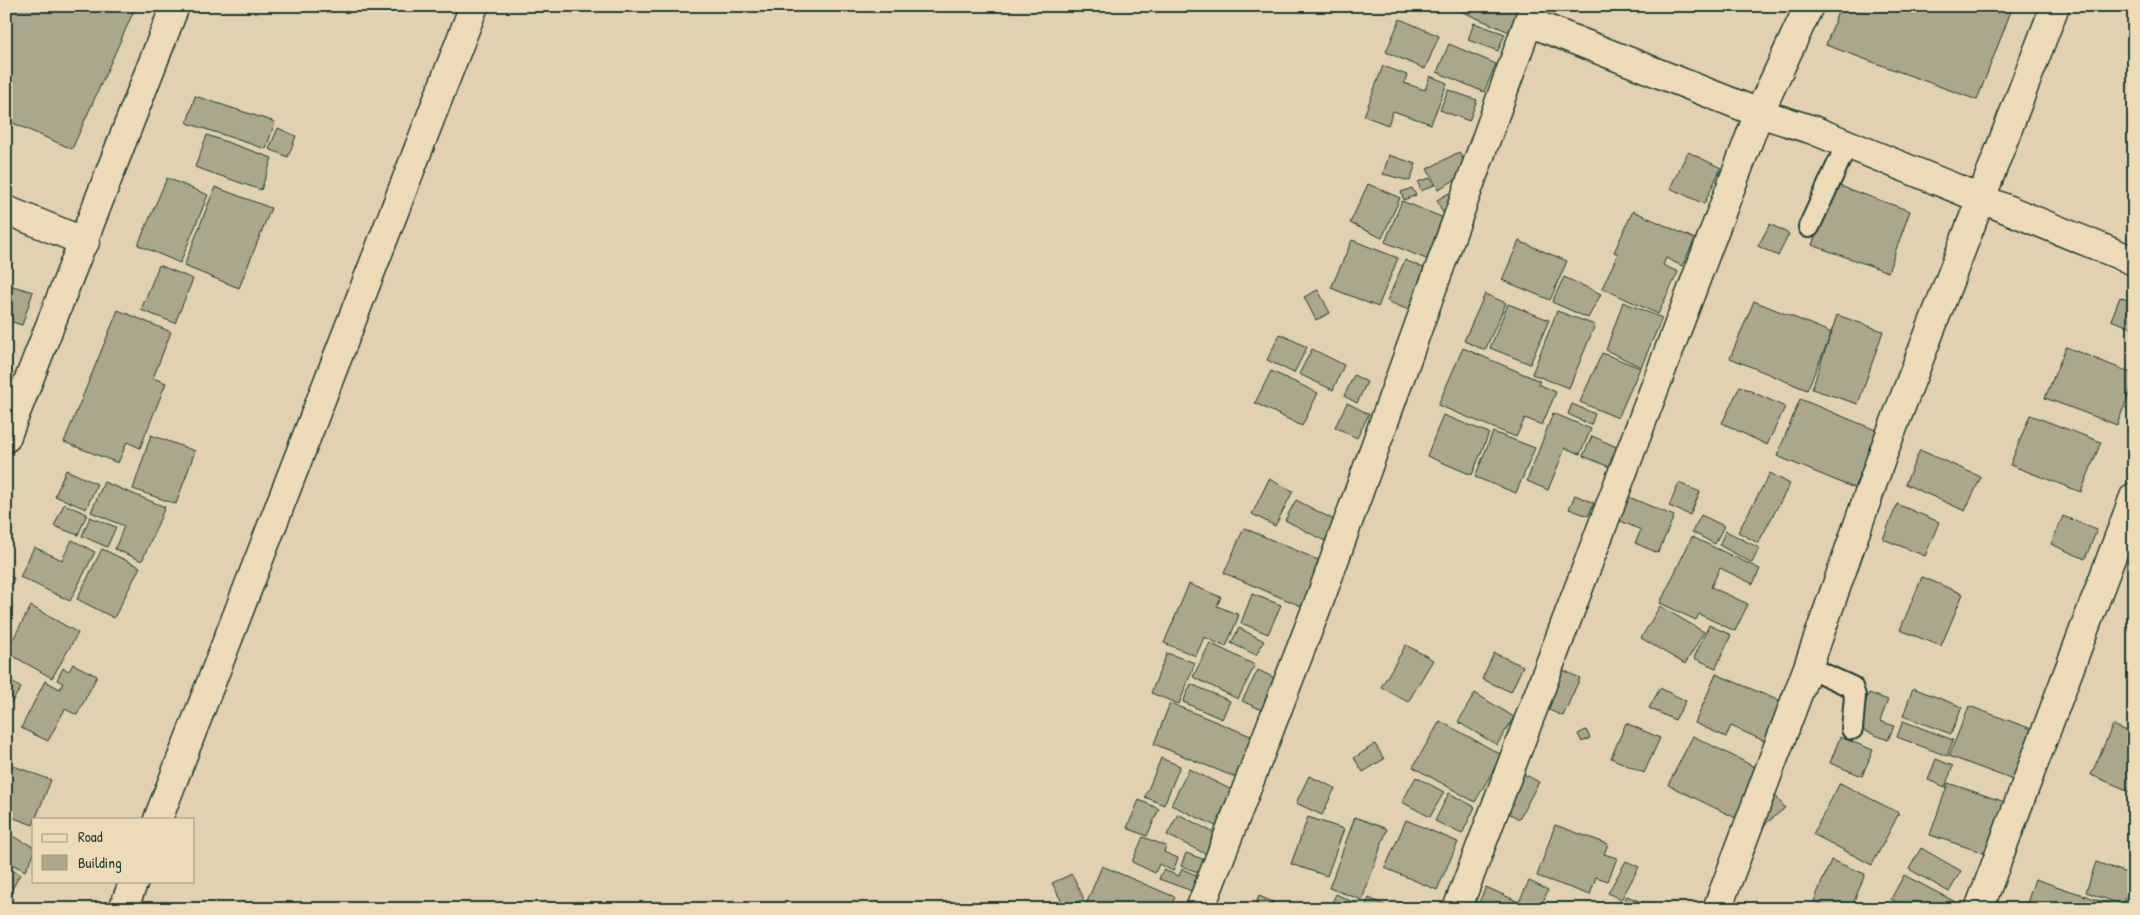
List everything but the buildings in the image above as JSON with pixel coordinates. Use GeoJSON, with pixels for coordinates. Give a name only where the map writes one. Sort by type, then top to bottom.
{"type":"FeatureCollection","features":[{"type":"Feature","properties":{"kind":"street"},"geometry":{"type":"LineString","coordinates":[[6,438],[85,242],[175,6]]}},
{"type":"Feature","properties":{"kind":"street"},"geometry":{"type":"LineString","coordinates":[[158,818],[474,6]]}},
{"type":"Feature","properties":{"kind":"street"},"geometry":{"type":"LineString","coordinates":[[1456,909],[1759,114],[1809,6]]}},
{"type":"Feature","properties":{"kind":"street"},"geometry":{"type":"LineString","coordinates":[[1717,909],[1808,667],[1885,448],[2055,6]]}},
{"type":"Feature","properties":{"kind":"street"},"geometry":{"type":"LineString","coordinates":[[1200,909],[1322,594],[1532,14],[1759,114],[1813,130],[2134,261]]}},
{"type":"Feature","properties":{"kind":"street"},"geometry":{"type":"LineString","coordinates":[[6,210],[85,242]]}},
{"type":"Feature","properties":{"kind":"street"},"geometry":{"type":"LineString","coordinates":[[1979,909],[2134,498]]}},
{"type":"Feature","properties":{"kind":"street"},"geometry":{"type":"LineString","coordinates":[[123,909],[134,882]]}},
{"type":"Feature","properties":{"kind":"lane"},"geometry":{"type":"LineString","coordinates":[[1809,227],[1847,144]]}},
{"type":"Feature","properties":{"kind":"lane"},"geometry":{"type":"LineString","coordinates":[[1808,667],[1852,687],[1855,696],[1852,729]]}}]}
